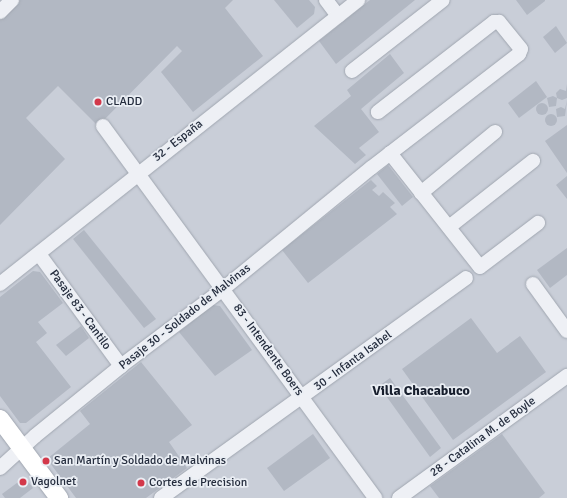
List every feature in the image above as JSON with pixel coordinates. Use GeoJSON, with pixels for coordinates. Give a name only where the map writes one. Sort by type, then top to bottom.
{"type":"FeatureCollection","features":[{"type":"Feature","properties":{"kind":"main road"},"geometry":{"type":"LineString","coordinates":[[0,419],[59,498]]}},
{"type":"Feature","properties":{"kind":"street"},"geometry":{"type":"LineString","coordinates":[[0,12],[12,0]]}},
{"type":"Feature","properties":{"kind":"street"},"geometry":{"type":"LineString","coordinates":[[326,0],[338,16]]}},
{"type":"Feature","properties":{"kind":"street","name":"32 - España"},"geometry":{"type":"LineString","coordinates":[[0,284],[137,173],[358,0]]}},
{"type":"Feature","properties":{"kind":"street"},"geometry":{"type":"LineString","coordinates":[[352,71],[443,0]]}},
{"type":"Feature","properties":{"kind":"street","name":"Pasaje 30 - Soldado de Malvinas"},"geometry":{"type":"LineString","coordinates":[[0,468],[121,366],[223,289],[371,168],[519,54],[521,49],[499,22],[494,22],[378,112]]}},
{"type":"Feature","properties":{"kind":"street","name":"83 - Intendente Boers"},"geometry":{"type":"LineString","coordinates":[[103,126],[375,498]]}},
{"type":"Feature","properties":{"kind":"street"},"geometry":{"type":"LineString","coordinates":[[422,193],[495,132]]}},
{"type":"Feature","properties":{"kind":"street"},"geometry":{"type":"LineString","coordinates":[[390,153],[480,267],[538,223]]}},
{"type":"Feature","properties":{"kind":"street"},"geometry":{"type":"LineString","coordinates":[[449,227],[534,161]]}},
{"type":"Feature","properties":{"kind":"street","name":"Pasaje 83 - Cantilo"},"geometry":{"type":"LineString","coordinates":[[38,254],[121,366]]}},
{"type":"Feature","properties":{"kind":"street","name":"30 - Infanta Isabel"},"geometry":{"type":"LineString","coordinates":[[161,498],[303,398],[466,278]]}},
{"type":"Feature","properties":{"kind":"street"},"geometry":{"type":"LineString","coordinates":[[533,284],[567,331]]}},
{"type":"Feature","properties":{"kind":"street","name":"28 - Catalina M. de Boyle"},"geometry":{"type":"LineString","coordinates":[[399,498],[567,376]]}},
{"type":"Feature","properties":{"kind":"shaded area"},"geometry":{"type":"Polygon","coordinates":[[[0,0],[567,0],[567,498],[0,498],[0,0]]]}},
{"type":"Feature","properties":{"kind":"building","name":"CLADD"},"geometry":{"type":"Polygon","coordinates":[[[19,0],[233,0],[225,8],[263,56],[193,112],[161,72],[182,51],[177,46],[98,126],[58,86],[26,118],[65,159],[0,225],[0,19],[19,0]]]}},
{"type":"Feature","properties":{"kind":"building"},"geometry":{"type":"Polygon","coordinates":[[[274,0],[309,0],[315,7],[314,14],[297,28],[274,0]]]}},
{"type":"Feature","properties":{"kind":"building"},"geometry":{"type":"Polygon","coordinates":[[[370,0],[415,0],[336,64],[319,41],[370,0]]]}},
{"type":"Feature","properties":{"kind":"building"},"geometry":{"type":"Polygon","coordinates":[[[516,0],[545,0],[545,1],[527,15],[516,0]]]}},
{"type":"Feature","properties":{"kind":"building"},"geometry":{"type":"Polygon","coordinates":[[[556,26],[567,43],[555,53],[543,37],[556,26]]]}},
{"type":"Feature","properties":{"kind":"building"},"geometry":{"type":"Polygon","coordinates":[[[390,54],[404,73],[361,109],[379,132],[359,148],[366,155],[355,164],[314,126],[351,96],[347,90],[390,54]]]}},
{"type":"Feature","properties":{"kind":"building"},"geometry":{"type":"Polygon","coordinates":[[[536,81],[547,97],[519,118],[508,103],[536,81]]]}},
{"type":"Feature","properties":{"kind":"building"},"geometry":{"type":"Polygon","coordinates":[[[567,84],[567,98],[562,100],[557,98],[556,93],[560,89],[566,91],[567,84]]]}},
{"type":"Feature","properties":{"kind":"building"},"geometry":{"type":"Polygon","coordinates":[[[553,96],[557,98],[556,106],[549,107],[547,98],[553,96]]]}},
{"type":"Feature","properties":{"kind":"building"},"geometry":{"type":"Polygon","coordinates":[[[567,100],[565,116],[557,117],[556,109],[561,107],[565,109],[567,100]]]}},
{"type":"Feature","properties":{"kind":"building"},"geometry":{"type":"Polygon","coordinates":[[[542,103],[546,105],[548,109],[546,113],[542,115],[538,113],[536,109],[538,105],[542,103]]]}},
{"type":"Feature","properties":{"kind":"building"},"geometry":{"type":"Polygon","coordinates":[[[551,114],[555,116],[557,120],[555,124],[551,126],[547,124],[545,120],[547,116],[551,114]]]}},
{"type":"Feature","properties":{"kind":"building"},"geometry":{"type":"Polygon","coordinates":[[[567,125],[567,173],[545,141],[567,125]]]}},
{"type":"Feature","properties":{"kind":"building"},"geometry":{"type":"Polygon","coordinates":[[[388,165],[413,197],[402,206],[377,174],[388,165]]]}},
{"type":"Feature","properties":{"kind":"building"},"geometry":{"type":"Polygon","coordinates":[[[567,176],[567,199],[556,185],[567,176]]]}},
{"type":"Feature","properties":{"kind":"building"},"geometry":{"type":"Polygon","coordinates":[[[371,180],[377,186],[372,190],[379,196],[383,192],[395,203],[390,207],[397,214],[308,283],[282,250],[371,180]]]}},
{"type":"Feature","properties":{"kind":"building"},"geometry":{"type":"Polygon","coordinates":[[[84,230],[156,319],[144,328],[73,239],[84,230]]]}},
{"type":"Feature","properties":{"kind":"building"},"geometry":{"type":"Polygon","coordinates":[[[567,248],[567,275],[550,288],[537,270],[567,248]]]}},
{"type":"Feature","properties":{"kind":"building"},"geometry":{"type":"Polygon","coordinates":[[[33,271],[40,272],[63,303],[38,322],[47,333],[36,342],[71,387],[26,423],[20,423],[0,396],[0,297],[33,271]]]}},
{"type":"Feature","properties":{"kind":"building"},"geometry":{"type":"Polygon","coordinates":[[[213,305],[220,306],[252,350],[215,376],[179,332],[213,305]]]}},
{"type":"Feature","properties":{"kind":"building"},"geometry":{"type":"Polygon","coordinates":[[[471,318],[497,353],[520,336],[546,372],[453,440],[402,369],[471,318]]]}},
{"type":"Feature","properties":{"kind":"building"},"geometry":{"type":"Polygon","coordinates":[[[81,326],[89,338],[66,356],[56,345],[81,326]]]}},
{"type":"Feature","properties":{"kind":"building"},"geometry":{"type":"Polygon","coordinates":[[[141,362],[192,425],[169,442],[187,468],[146,498],[76,498],[47,459],[90,424],[80,411],[141,362]]]}},
{"type":"Feature","properties":{"kind":"building"},"geometry":{"type":"Polygon","coordinates":[[[390,378],[441,448],[430,457],[379,386],[390,378]]]}},
{"type":"Feature","properties":{"kind":"building"},"geometry":{"type":"Polygon","coordinates":[[[313,434],[330,458],[284,491],[267,468],[313,434]]]}},
{"type":"Feature","properties":{"kind":"building"},"geometry":{"type":"Polygon","coordinates":[[[502,434],[545,493],[539,498],[439,498],[430,486],[502,434]]]}},
{"type":"Feature","properties":{"kind":"building","name":"Vagolnet"},"geometry":{"type":"Polygon","coordinates":[[[25,477],[33,488],[20,498],[5,498],[2,494],[25,477]]]}},
{"type":"Feature","properties":{"kind":"place","name":"CLADD"},"geometry":{"type":"Point","coordinates":[98,102]}},
{"type":"Feature","properties":{"kind":"place","name":"San Martín y Soldado de Malvinas"},"geometry":{"type":"Point","coordinates":[46,461]}},
{"type":"Feature","properties":{"kind":"place","name":"Vagolnet"},"geometry":{"type":"Point","coordinates":[23,482]}},
{"type":"Feature","properties":{"kind":"place","name":"Cortes de Precision"},"geometry":{"type":"Point","coordinates":[141,483]}},
{"type":"Feature","properties":{"kind":"district","name":"Villa Chacabuco"},"geometry":{"type":"Point","coordinates":[421,391]}}]}
